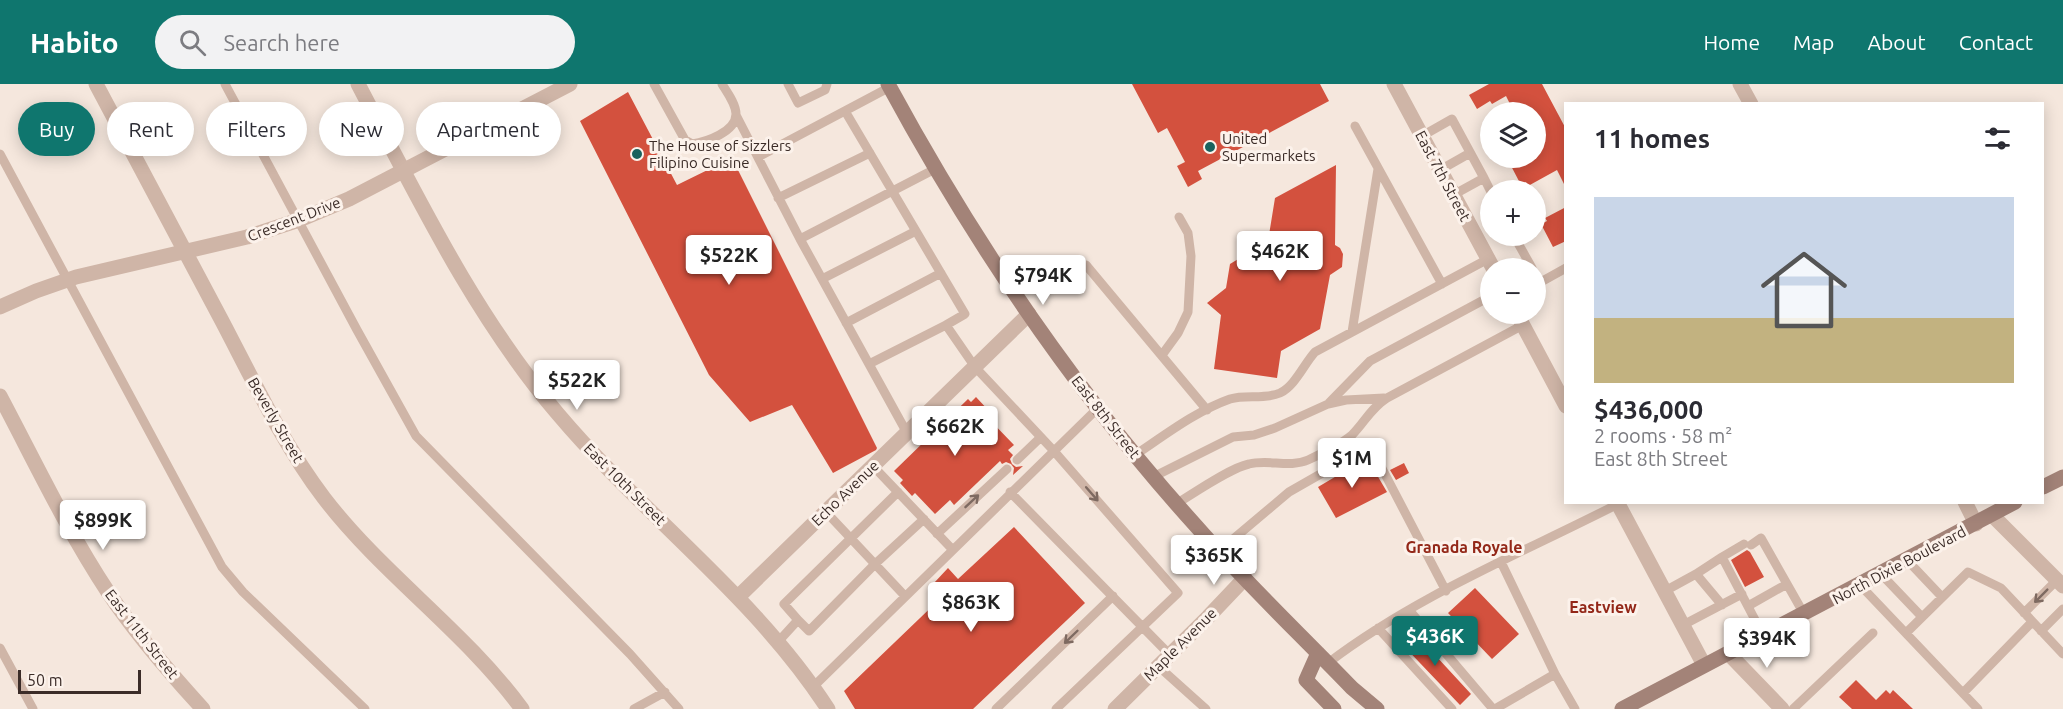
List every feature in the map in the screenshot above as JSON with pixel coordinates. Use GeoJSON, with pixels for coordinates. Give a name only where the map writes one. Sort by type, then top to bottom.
{"type":"FeatureCollection","features":[{"type":"Feature","properties":{"kind":"main road","name":"East 8th Street"},"geometry":{"type":"LineString","coordinates":[[889,86],[935,169],[984,248],[1098,408],[1153,477],[1219,551],[1352,688],[1377,709]]}},
{"type":"Feature","properties":{"kind":"main road"},"geometry":{"type":"LineString","coordinates":[[2044,486],[2063,477]]}},
{"type":"Feature","properties":{"kind":"main road","name":"North Dixie Boulevard"},"geometry":{"type":"LineString","coordinates":[[1622,709],[2011,504]]}},
{"type":"Feature","properties":{"kind":"main road"},"geometry":{"type":"LineString","coordinates":[[1323,658],[1306,680],[1334,709]]}},
{"type":"Feature","properties":{"kind":"street","name":"Beverly Street"},"geometry":{"type":"LineString","coordinates":[[96,84],[257,387],[322,496],[352,532],[483,662],[522,709]]}},
{"type":"Feature","properties":{"kind":"street","name":"East 10th Street"},"geometry":{"type":"LineString","coordinates":[[358,84],[462,280],[525,374],[600,461],[738,597],[813,687],[828,709]]}},
{"type":"Feature","properties":{"kind":"street","name":"Crescent Drive"},"geometry":{"type":"LineString","coordinates":[[0,308],[36,291],[67,280],[129,263],[186,253],[299,220],[404,171],[570,84]]}},
{"type":"Feature","properties":{"kind":"street","name":"East 7th Street"},"geometry":{"type":"LineString","coordinates":[[1394,84],[1487,258]]}},
{"type":"Feature","properties":{"kind":"street"},"geometry":{"type":"LineString","coordinates":[[1740,84],[1750,102]]}},
{"type":"Feature","properties":{"kind":"street","name":"Echo Avenue"},"geometry":{"type":"LineString","coordinates":[[738,597],[1029,314]]}},
{"type":"Feature","properties":{"kind":"street"},"geometry":{"type":"LineString","coordinates":[[1523,324],[1564,402]]}},
{"type":"Feature","properties":{"kind":"street","name":"East 11th Street"},"geometry":{"type":"LineString","coordinates":[[0,396],[107,591],[157,658],[203,709]]}},
{"type":"Feature","properties":{"kind":"street"},"geometry":{"type":"LineString","coordinates":[[1618,504],[1704,664]]}},
{"type":"Feature","properties":{"kind":"street"},"geometry":{"type":"LineString","coordinates":[[1966,504],[1976,524]]}},
{"type":"Feature","properties":{"kind":"street"},"geometry":{"type":"LineString","coordinates":[[1992,515],[2060,583]]}},
{"type":"Feature","properties":{"kind":"street","name":"Maple Avenue"},"geometry":{"type":"LineString","coordinates":[[1115,709],[1245,578]]}},
{"type":"Feature","properties":{"kind":"street"},"geometry":{"type":"LineString","coordinates":[[1728,653],[1782,709]]}},
{"type":"Feature","properties":{"kind":"lane"},"geometry":{"type":"LineString","coordinates":[[225,84],[416,436],[679,709]]}},
{"type":"Feature","properties":{"kind":"lane"},"geometry":{"type":"LineString","coordinates":[[654,84],[685,140],[692,144],[701,143],[727,130],[736,115]]}},
{"type":"Feature","properties":{"kind":"lane"},"geometry":{"type":"LineString","coordinates":[[722,84],[778,198],[907,433]]}},
{"type":"Feature","properties":{"kind":"lane"},"geometry":{"type":"LineString","coordinates":[[788,84],[798,103],[825,90],[827,84]]}},
{"type":"Feature","properties":{"kind":"lane"},"geometry":{"type":"LineString","coordinates":[[758,157],[889,86]]}},
{"type":"Feature","properties":{"kind":"lane"},"geometry":{"type":"LineString","coordinates":[[845,111],[965,314],[869,364]]}},
{"type":"Feature","properties":{"kind":"lane"},"geometry":{"type":"LineString","coordinates":[[1422,136],[1452,119],[1484,178],[1453,195]]}},
{"type":"Feature","properties":{"kind":"lane"},"geometry":{"type":"LineString","coordinates":[[1355,126],[1442,284]]}},
{"type":"Feature","properties":{"kind":"lane"},"geometry":{"type":"LineString","coordinates":[[778,198],[870,153]]}},
{"type":"Feature","properties":{"kind":"lane"},"geometry":{"type":"LineString","coordinates":[[1440,170],[1470,153]]}},
{"type":"Feature","properties":{"kind":"lane"},"geometry":{"type":"LineString","coordinates":[[0,154],[222,567],[243,592],[365,709]]}},
{"type":"Feature","properties":{"kind":"lane"},"geometry":{"type":"LineString","coordinates":[[800,239],[935,169]]}},
{"type":"Feature","properties":{"kind":"lane"},"geometry":{"type":"LineString","coordinates":[[1352,332],[1378,169]]}},
{"type":"Feature","properties":{"kind":"lane"},"geometry":{"type":"LineString","coordinates":[[1162,356],[1178,333],[1188,312],[1191,256],[1188,233],[1179,217]]}},
{"type":"Feature","properties":{"kind":"lane"},"geometry":{"type":"LineString","coordinates":[[822,279],[916,231]]}},
{"type":"Feature","properties":{"kind":"lane"},"geometry":{"type":"LineString","coordinates":[[1086,265],[1207,410]]}},
{"type":"Feature","properties":{"kind":"lane"},"geometry":{"type":"LineString","coordinates":[[1135,454],[1207,410],[1230,399],[1248,395],[1268,396],[1281,392],[1295,381],[1304,364],[1315,352],[1442,284],[1480,268]]}},
{"type":"Feature","properties":{"kind":"lane"},"geometry":{"type":"LineString","coordinates":[[1546,279],[1564,269]]}},
{"type":"Feature","properties":{"kind":"lane"},"geometry":{"type":"LineString","coordinates":[[846,323],[941,273]]}},
{"type":"Feature","properties":{"kind":"lane"},"geometry":{"type":"LineString","coordinates":[[1328,404],[1370,361],[1480,302]]}},
{"type":"Feature","properties":{"kind":"lane"},"geometry":{"type":"LineString","coordinates":[[1176,504],[1246,464],[1296,463],[1310,459],[1344,441],[1354,433],[1371,410],[1387,398],[1512,324]]}},
{"type":"Feature","properties":{"kind":"lane"},"geometry":{"type":"LineString","coordinates":[[946,325],[975,367],[1053,450],[1178,593],[1056,709]]}},
{"type":"Feature","properties":{"kind":"lane"},"geometry":{"type":"LineString","coordinates":[[1153,477],[1233,437],[1254,435],[1275,428],[1328,404],[1346,400],[1387,398]]}},
{"type":"Feature","properties":{"kind":"lane"},"geometry":{"type":"LineString","coordinates":[[813,687],[1098,408]]}},
{"type":"Feature","properties":{"kind":"lane"},"geometry":{"type":"LineString","coordinates":[[1017,460],[1041,437]]}},
{"type":"Feature","properties":{"kind":"lane"},"geometry":{"type":"LineString","coordinates":[[1219,551],[1289,492],[1359,452],[1369,451],[1375,455],[1446,591]]}},
{"type":"Feature","properties":{"kind":"lane"},"geometry":{"type":"LineString","coordinates":[[873,466],[952,549]]}},
{"type":"Feature","properties":{"kind":"lane"},"geometry":{"type":"LineString","coordinates":[[937,534],[1007,469]]}},
{"type":"Feature","properties":{"kind":"lane"},"geometry":{"type":"LineString","coordinates":[[898,492],[784,604],[798,620],[809,631],[874,564],[924,519]]}},
{"type":"Feature","properties":{"kind":"lane"},"geometry":{"type":"LineString","coordinates":[[1010,492],[1170,655]]}},
{"type":"Feature","properties":{"kind":"lane"},"geometry":{"type":"LineString","coordinates":[[1323,658],[1409,610],[1615,504]]}},
{"type":"Feature","properties":{"kind":"lane"},"geometry":{"type":"LineString","coordinates":[[826,512],[904,596]]}},
{"type":"Feature","properties":{"kind":"lane"},"geometry":{"type":"LineString","coordinates":[[1665,591],[1722,557],[1761,538],[1804,614]]}},
{"type":"Feature","properties":{"kind":"lane"},"geometry":{"type":"LineString","coordinates":[[1722,557],[1763,635]]}},
{"type":"Feature","properties":{"kind":"lane"},"geometry":{"type":"LineString","coordinates":[[1907,560],[1942,597]]}},
{"type":"Feature","properties":{"kind":"lane"},"geometry":{"type":"LineString","coordinates":[[1501,562],[1555,674],[1575,709]]}},
{"type":"Feature","properties":{"kind":"lane"},"geometry":{"type":"LineString","coordinates":[[1906,633],[1968,572],[2001,588],[2063,654]]}},
{"type":"Feature","properties":{"kind":"lane"},"geometry":{"type":"LineString","coordinates":[[1696,574],[1722,604]]}},
{"type":"Feature","properties":{"kind":"lane"},"geometry":{"type":"LineString","coordinates":[[1881,574],[1922,617]]}},
{"type":"Feature","properties":{"kind":"lane"},"geometry":{"type":"LineString","coordinates":[[2024,613],[2060,583]]}},
{"type":"Feature","properties":{"kind":"lane"},"geometry":{"type":"LineString","coordinates":[[1748,606],[1787,584]]}},
{"type":"Feature","properties":{"kind":"lane"},"geometry":{"type":"LineString","coordinates":[[1860,585],[1978,709]]}},
{"type":"Feature","properties":{"kind":"lane"},"geometry":{"type":"LineString","coordinates":[[1683,625],[1742,594]]}},
{"type":"Feature","properties":{"kind":"lane"},"geometry":{"type":"LineString","coordinates":[[996,709],[1113,596]]}},
{"type":"Feature","properties":{"kind":"lane"},"geometry":{"type":"LineString","coordinates":[[2041,631],[2063,609]]}},
{"type":"Feature","properties":{"kind":"lane"},"geometry":{"type":"LineString","coordinates":[[1409,610],[1432,645],[1450,666],[1494,709],[1555,674]]}},
{"type":"Feature","properties":{"kind":"lane"},"geometry":{"type":"LineString","coordinates":[[777,643],[798,620]]}},
{"type":"Feature","properties":{"kind":"lane"},"geometry":{"type":"LineString","coordinates":[[1963,693],[2032,622]]}},
{"type":"Feature","properties":{"kind":"lane"},"geometry":{"type":"LineString","coordinates":[[1378,628],[1444,694],[1452,709]]}},
{"type":"Feature","properties":{"kind":"lane"},"geometry":{"type":"LineString","coordinates":[[1793,709],[1873,633]]}},
{"type":"Feature","properties":{"kind":"lane"},"geometry":{"type":"LineString","coordinates":[[0,648],[33,709]]}},
{"type":"Feature","properties":{"kind":"lane"},"geometry":{"type":"LineString","coordinates":[[1158,666],[1206,709]]}},
{"type":"Feature","properties":{"kind":"lane"},"geometry":{"type":"LineString","coordinates":[[634,709],[665,692]]}},
{"type":"Feature","properties":{"kind":"building","name":"United Supermarkets"},"geometry":{"type":"Polygon","coordinates":[[[1132,84],[1320,84],[1329,101],[1198,171],[1202,179],[1188,187],[1177,166],[1185,162],[1167,128],[1158,133],[1132,84]]]}},
{"type":"Feature","properties":{"kind":"building"},"geometry":{"type":"Polygon","coordinates":[[[1489,84],[1542,84],[1564,125],[1564,184],[1557,170],[1539,180],[1518,180],[1512,168],[1546,168],[1546,102],[1509,102],[1506,96],[1496,102],[1480,102],[1480,107],[1477,109],[1469,95],[1489,84]]]}},
{"type":"Feature","properties":{"kind":"building"},"geometry":{"type":"Polygon","coordinates":[[[628,92],[677,185],[732,158],[876,450],[833,473],[792,405],[750,422],[709,375],[580,121],[628,92]]]}},
{"type":"Feature","properties":{"kind":"building"},"geometry":{"type":"Polygon","coordinates":[[[1336,165],[1335,245],[1343,254],[1342,267],[1330,275],[1320,329],[1281,351],[1277,378],[1214,369],[1221,315],[1207,303],[1226,288],[1230,264],[1268,241],[1275,198],[1336,165]]]}},
{"type":"Feature","properties":{"kind":"building"},"geometry":{"type":"Polygon","coordinates":[[[1564,208],[1564,242],[1553,247],[1546,234],[1546,217],[1564,208]]]}},
{"type":"Feature","properties":{"kind":"building"},"geometry":{"type":"Polygon","coordinates":[[[976,397],[990,412],[986,416],[1014,445],[1008,450],[1013,455],[1010,459],[1012,464],[1016,467],[1023,466],[1013,475],[1014,468],[1011,464],[1006,462],[1002,464],[1000,461],[954,505],[950,500],[935,514],[915,493],[912,496],[900,483],[903,480],[894,471],[968,399],[971,402],[976,397]]]}},
{"type":"Feature","properties":{"kind":"building"},"geometry":{"type":"Polygon","coordinates":[[[1367,458],[1387,492],[1336,518],[1318,487],[1367,458]]]}},
{"type":"Feature","properties":{"kind":"building"},"geometry":{"type":"Polygon","coordinates":[[[1404,463],[1409,473],[1396,480],[1390,470],[1404,463]]]}},
{"type":"Feature","properties":{"kind":"building"},"geometry":{"type":"Polygon","coordinates":[[[1014,527],[1085,603],[973,709],[855,709],[844,691],[945,594],[934,583],[948,568],[958,579],[1014,527]]]}},
{"type":"Feature","properties":{"kind":"building"},"geometry":{"type":"Polygon","coordinates":[[[1747,550],[1764,577],[1745,587],[1731,560],[1747,550]]]}},
{"type":"Feature","properties":{"kind":"building"},"geometry":{"type":"Polygon","coordinates":[[[1475,588],[1519,634],[1492,659],[1448,613],[1475,588]]]}},
{"type":"Feature","properties":{"kind":"building"},"geometry":{"type":"Polygon","coordinates":[[[1412,630],[1471,694],[1460,705],[1399,641],[1412,630]]]}},
{"type":"Feature","properties":{"kind":"building"},"geometry":{"type":"Polygon","coordinates":[[[1856,680],[1876,700],[1886,690],[1890,694],[1893,690],[1913,709],[1852,709],[1839,697],[1856,680]]]}},
{"type":"Feature","properties":{"kind":"place","name":"United Supermarkets"},"geometry":{"type":"Point","coordinates":[1210,147]}},
{"type":"Feature","properties":{"kind":"place","name":"The House of Sizzlers Filipino Cuisine"},"geometry":{"type":"Point","coordinates":[637,154]}},
{"type":"Feature","properties":{"kind":"district","name":"Granada Royale"},"geometry":{"type":"Point","coordinates":[1464,547]}},
{"type":"Feature","properties":{"kind":"district","name":"Eastview"},"geometry":{"type":"Point","coordinates":[1603,607]}}]}
